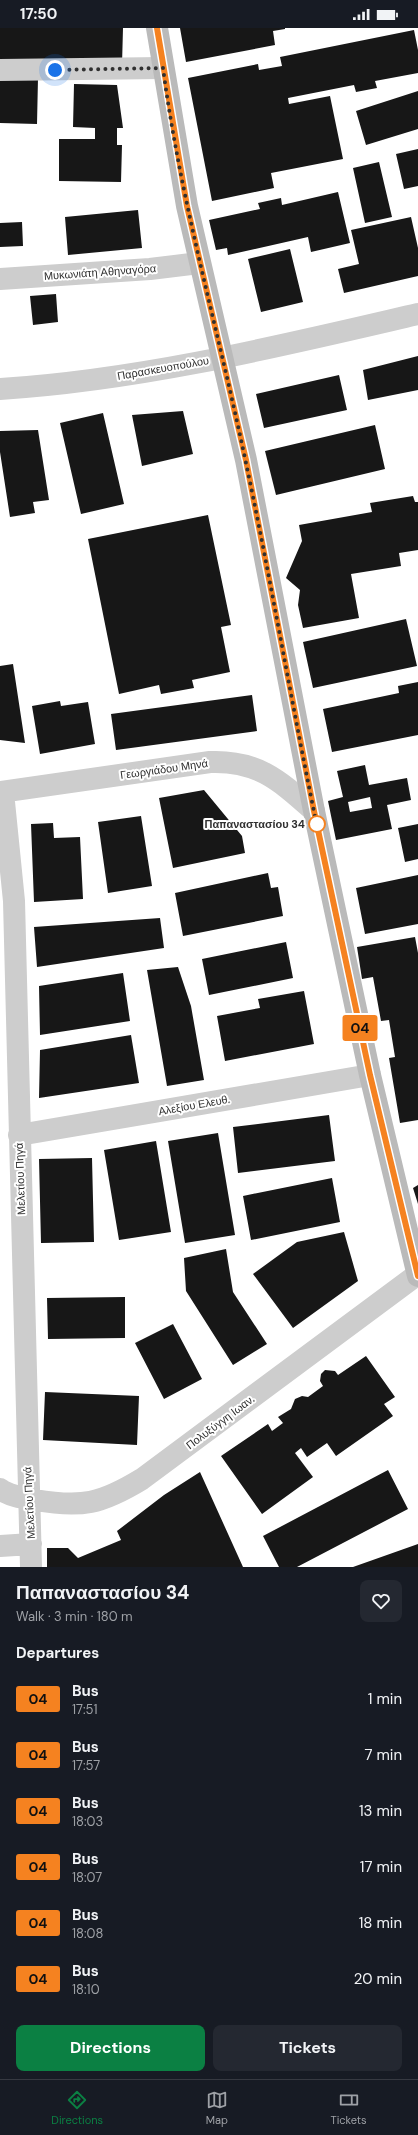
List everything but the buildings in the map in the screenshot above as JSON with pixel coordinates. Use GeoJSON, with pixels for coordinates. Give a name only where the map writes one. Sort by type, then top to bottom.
{"type":"FeatureCollection","features":[{"type":"Feature","properties":{"kind":"main road"},"geometry":{"type":"LineString","coordinates":[[157,28],[178,164],[199,263],[256,511],[314,811],[370,1075],[418,1275]]}},
{"type":"Feature","properties":{"kind":"street"},"geometry":{"type":"LineString","coordinates":[[0,70],[163,68]]}},
{"type":"Feature","properties":{"kind":"street","name":"Μυκωνιάτη Αθηναγόρα"},"geometry":{"type":"LineString","coordinates":[[0,279],[150,269],[199,263]]}},
{"type":"Feature","properties":{"kind":"street","name":"Παρασκευοπούλου"},"geometry":{"type":"LineString","coordinates":[[0,390],[91,380],[222,358],[418,314]]}},
{"type":"Feature","properties":{"kind":"street","name":"Γεωργιάδου Μηνά"},"geometry":{"type":"LineString","coordinates":[[1,792],[210,762],[233,761],[261,770],[289,789],[314,811]]}},
{"type":"Feature","properties":{"kind":"street","name":"Μελετίου Πηγά"},"geometry":{"type":"LineString","coordinates":[[1,792],[14,901],[28,1499],[32,1567]]}},
{"type":"Feature","properties":{"kind":"street","name":"Αλεξίου Ελευθ."},"geometry":{"type":"LineString","coordinates":[[19,1135],[370,1075]]}},
{"type":"Feature","properties":{"kind":"street","name":"Πολυξύγγη Ιωαν."},"geometry":{"type":"LineString","coordinates":[[0,1489],[28,1499],[71,1505],[88,1504],[123,1491],[142,1479],[418,1275]]}},
{"type":"Feature","properties":{"kind":"street"},"geometry":{"type":"LineString","coordinates":[[0,1546],[31,1544]]}},
{"type":"Feature","properties":{"kind":"bus line","name":"04"},"geometry":{"type":"LineString","coordinates":[[157,28],[178,164],[199,263],[226,370],[246,460],[314,811],[370,1075],[418,1276]]}},
{"type":"Feature","properties":{"kind":"place","name":"Παπαναστασίου 34"},"geometry":{"type":"Point","coordinates":[317,824]}},
{"type":"Feature","properties":{"kind":"route"},"geometry":{"type":"LineString","coordinates":[[55,70],[163,68],[178,164],[199,263],[226,370],[246,460],[317,826],[317,824]]}}]}
